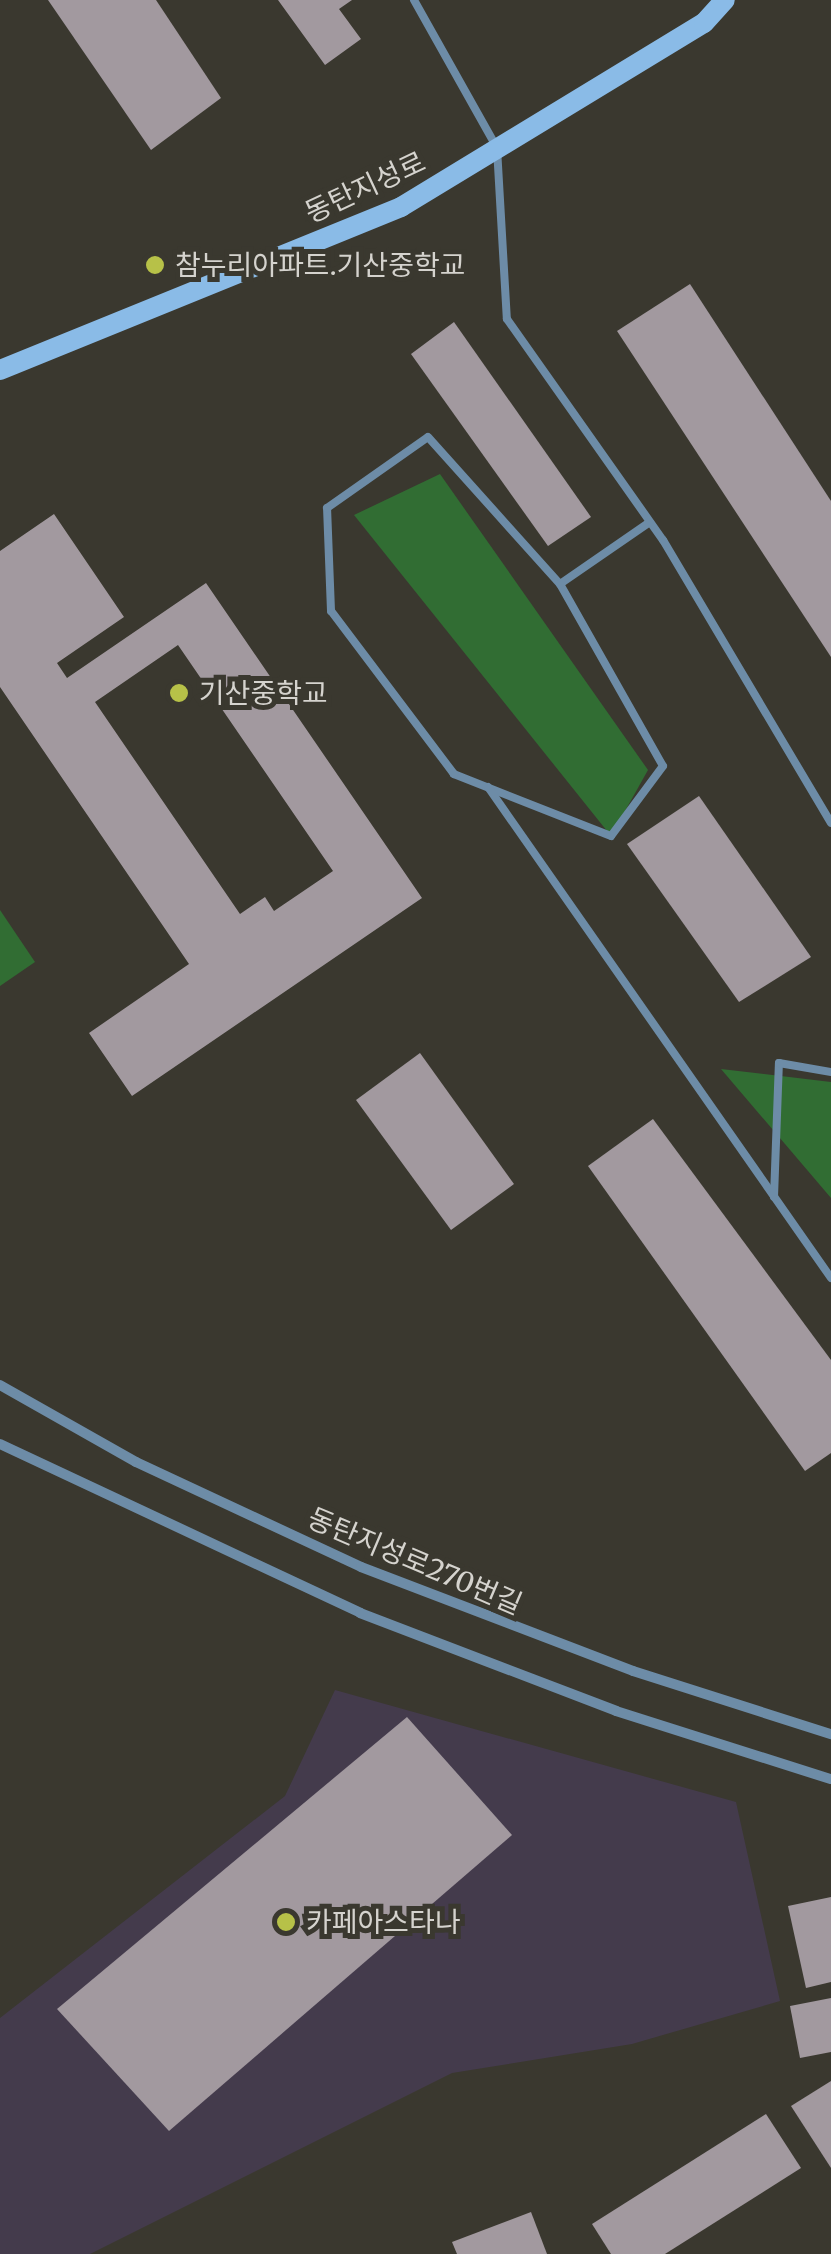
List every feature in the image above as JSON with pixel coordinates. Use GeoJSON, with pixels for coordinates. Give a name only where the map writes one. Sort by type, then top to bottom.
{"type":"FeatureCollection","features":[{"type":"Feature","properties":{"kind":"main road","name":"동탄지성로"},"geometry":{"type":"LineString","coordinates":[[0,370],[402,207],[704,24],[724,0]]}},
{"type":"Feature","properties":{"kind":"street","name":"동탄지성로270번길"},"geometry":{"type":"LineString","coordinates":[[0,1386],[136,1462],[361,1567],[634,1671],[831,1734]]}},
{"type":"Feature","properties":{"kind":"street"},"geometry":{"type":"LineString","coordinates":[[0,1444],[360,1613],[616,1711],[831,1779]]}},
{"type":"Feature","properties":{"kind":"lane"},"geometry":{"type":"LineString","coordinates":[[414,0],[498,148],[507,319],[650,522],[831,823]]}},
{"type":"Feature","properties":{"kind":"lane"},"geometry":{"type":"LineString","coordinates":[[428,437],[560,584],[663,766],[611,836],[454,774],[331,611],[327,508],[428,437]]}},
{"type":"Feature","properties":{"kind":"lane"},"geometry":{"type":"LineString","coordinates":[[560,584],[650,522]]}},
{"type":"Feature","properties":{"kind":"lane"},"geometry":{"type":"LineString","coordinates":[[488,787],[831,1278]]}},
{"type":"Feature","properties":{"kind":"lane"},"geometry":{"type":"LineString","coordinates":[[774,1196],[779,1063],[831,1072]]}},
{"type":"Feature","properties":{"kind":"shaded area"},"geometry":{"type":"Polygon","coordinates":[[[335,1690],[736,1802],[780,2001],[632,2044],[452,2073],[90,2254],[0,2254],[0,2018],[285,1796],[335,1690]]]}},
{"type":"Feature","properties":{"kind":"green space"},"geometry":{"type":"Polygon","coordinates":[[[440,474],[648,770],[611,836],[354,515],[440,474]]]}},
{"type":"Feature","properties":{"kind":"green space"},"geometry":{"type":"Polygon","coordinates":[[[0,910],[35,962],[0,986],[0,910]]]}},
{"type":"Feature","properties":{"kind":"green space"},"geometry":{"type":"Polygon","coordinates":[[[721,1069],[831,1082],[831,1198],[721,1069]]]}},
{"type":"Feature","properties":{"kind":"building"},"geometry":{"type":"Polygon","coordinates":[[[48,0],[156,0],[221,98],[151,150],[48,0]]]}},
{"type":"Feature","properties":{"kind":"building"},"geometry":{"type":"Polygon","coordinates":[[[278,0],[352,0],[339,9],[361,39],[325,65],[278,0]]]}},
{"type":"Feature","properties":{"kind":"building"},"geometry":{"type":"Polygon","coordinates":[[[690,284],[831,501],[831,657],[617,331],[690,284]]]}},
{"type":"Feature","properties":{"kind":"building"},"geometry":{"type":"Polygon","coordinates":[[[454,322],[591,517],[548,546],[411,354],[454,322]]]}},
{"type":"Feature","properties":{"kind":"building"},"geometry":{"type":"Polygon","coordinates":[[[54,514],[124,617],[57,663],[67,678],[206,583],[422,898],[132,1096],[89,1033],[189,964],[0,687],[0,551],[54,514]],[[178,645],[95,702],[240,914],[265,897],[274,911],[333,871],[178,645]]]}},
{"type":"Feature","properties":{"kind":"building"},"geometry":{"type":"Polygon","coordinates":[[[699,796],[811,957],[739,1002],[627,844],[699,796]]]}},
{"type":"Feature","properties":{"kind":"building"},"geometry":{"type":"Polygon","coordinates":[[[420,1053],[514,1184],[451,1230],[356,1100],[420,1053]]]}},
{"type":"Feature","properties":{"kind":"building"},"geometry":{"type":"Polygon","coordinates":[[[653,1119],[831,1360],[831,1453],[805,1471],[588,1166],[653,1119]]]}},
{"type":"Feature","properties":{"kind":"building","name":"카페아스타나"},"geometry":{"type":"Polygon","coordinates":[[[407,1717],[512,1835],[169,2131],[57,2009],[407,1717]]]}},
{"type":"Feature","properties":{"kind":"building"},"geometry":{"type":"Polygon","coordinates":[[[831,1897],[831,1982],[806,1988],[788,1906],[831,1897]]]}},
{"type":"Feature","properties":{"kind":"building"},"geometry":{"type":"Polygon","coordinates":[[[831,1998],[831,2052],[800,2058],[790,2006],[831,1998]]]}},
{"type":"Feature","properties":{"kind":"building"},"geometry":{"type":"Polygon","coordinates":[[[831,2081],[831,2168],[791,2106],[831,2081]]]}},
{"type":"Feature","properties":{"kind":"building"},"geometry":{"type":"Polygon","coordinates":[[[766,2114],[801,2168],[665,2254],[611,2254],[592,2224],[766,2114]]]}},
{"type":"Feature","properties":{"kind":"building"},"geometry":{"type":"Polygon","coordinates":[[[531,2212],[547,2254],[457,2254],[452,2242],[531,2212]]]}},
{"type":"Feature","properties":{"kind":"place","name":"참누리아파트.기산중학교"},"geometry":{"type":"Point","coordinates":[155,265]}},
{"type":"Feature","properties":{"kind":"place","name":"기산중학교"},"geometry":{"type":"Point","coordinates":[179,693]}},
{"type":"Feature","properties":{"kind":"place","name":"카페아스타나"},"geometry":{"type":"Point","coordinates":[286,1922]}}]}
